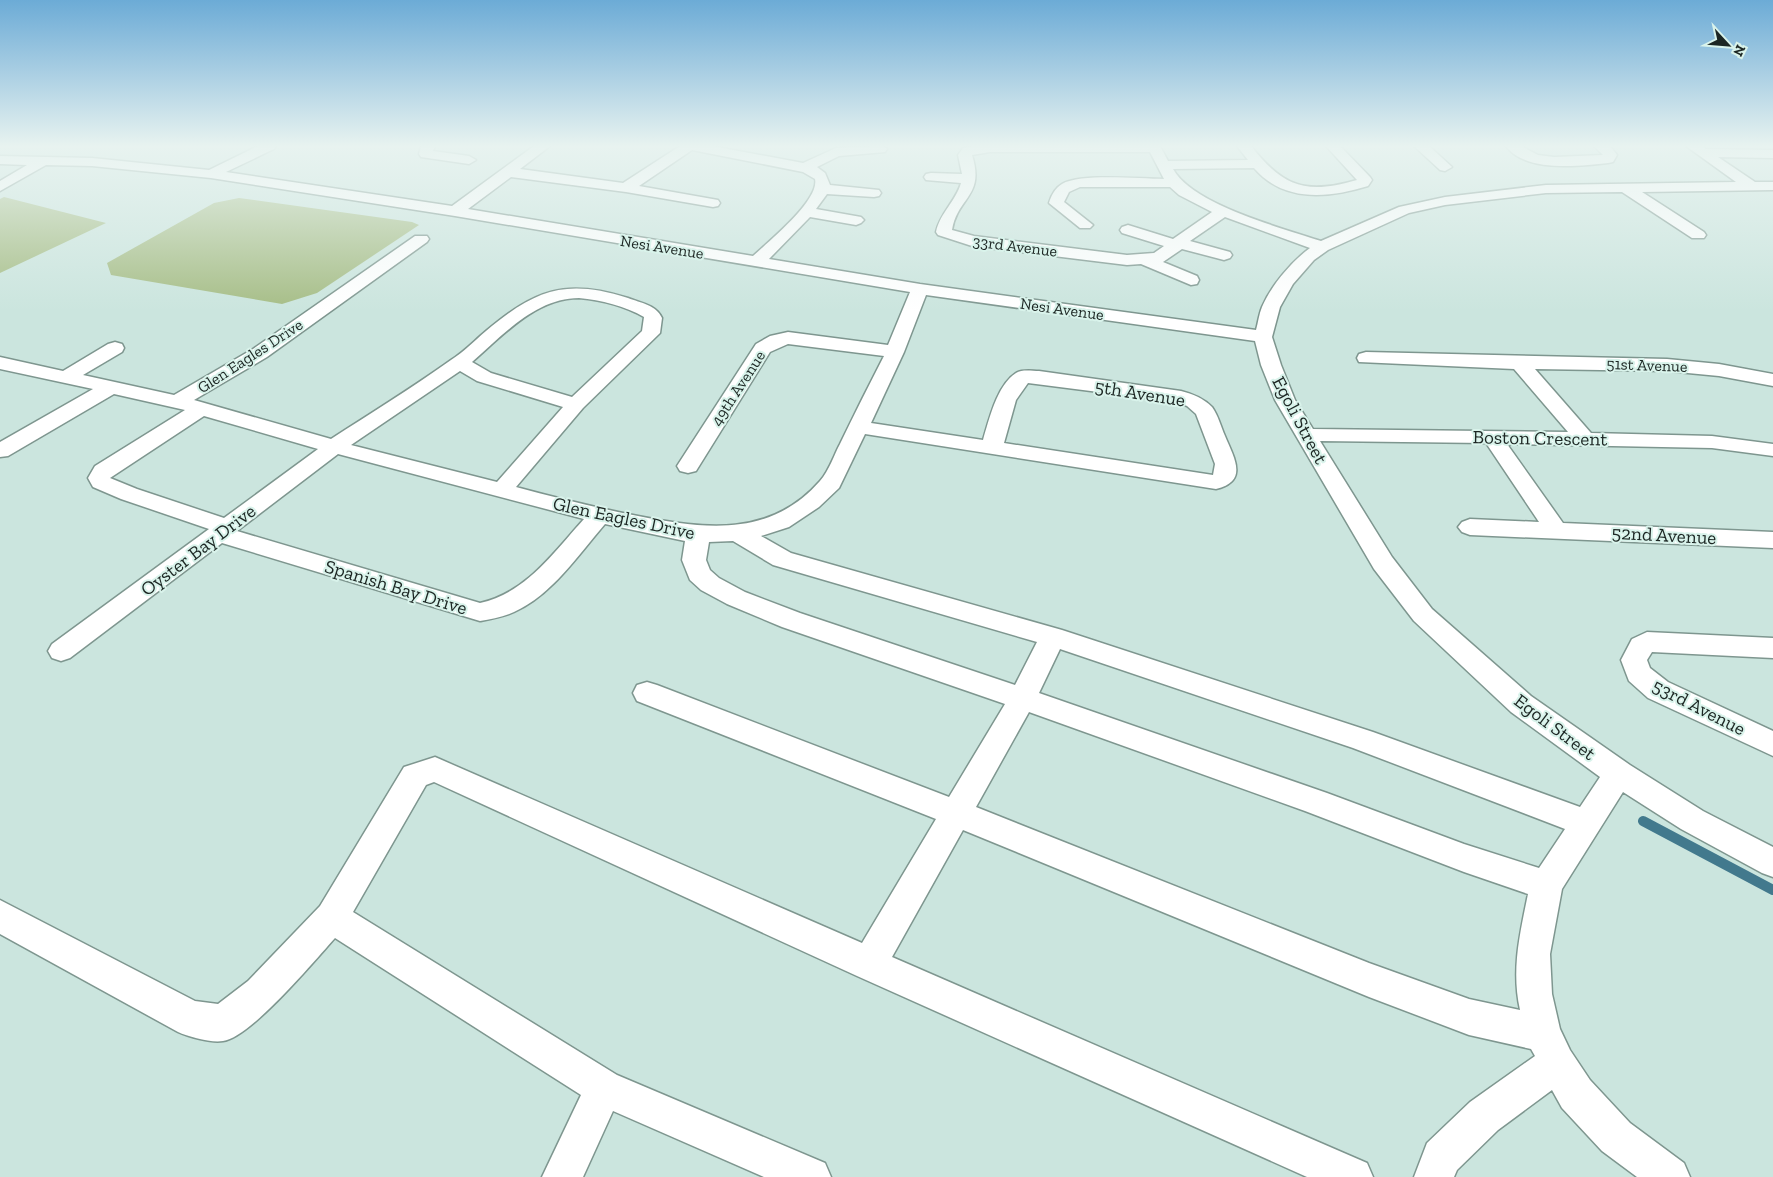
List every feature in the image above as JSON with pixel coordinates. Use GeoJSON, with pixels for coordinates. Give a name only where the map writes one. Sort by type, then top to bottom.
{"type":"FeatureCollection","features":[{"type":"Feature","properties":{"kind":"street","name":"Nesi Avenue"},"geometry":{"type":"LineString","coordinates":[[388,201],[920,289],[1263,337]]}},
{"type":"Feature","properties":{"kind":"street"},"geometry":{"type":"LineString","coordinates":[[454,211],[468,201]]}},
{"type":"Feature","properties":{"kind":"street"},"geometry":{"type":"LineString","coordinates":[[706,201],[713,202]]}},
{"type":"Feature","properties":{"kind":"street"},"geometry":{"type":"LineString","coordinates":[[756,262],[815,201]]}},
{"type":"Feature","properties":{"kind":"street","name":"33rd Avenue"},"geometry":{"type":"LineString","coordinates":[[958,201],[944,222],[944,232],[952,236],[972,241],[1127,260],[1158,258],[1200,226],[1224,211]]}},
{"type":"Feature","properties":{"kind":"street"},"geometry":{"type":"LineString","coordinates":[[1057,201],[1056,203],[1085,225]]}},
{"type":"Feature","properties":{"kind":"street"},"geometry":{"type":"LineString","coordinates":[[1203,201],[1224,211],[1322,247]]}},
{"type":"Feature","properties":{"kind":"street"},"geometry":{"type":"LineString","coordinates":[[1263,337],[1271,307],[1286,282],[1308,258],[1322,247],[1404,210],[1446,201]]}},
{"type":"Feature","properties":{"kind":"street"},"geometry":{"type":"LineString","coordinates":[[1645,201],[1698,235]]}},
{"type":"Feature","properties":{"kind":"street"},"geometry":{"type":"LineString","coordinates":[[806,212],[856,220]]}},
{"type":"Feature","properties":{"kind":"street"},"geometry":{"type":"LineString","coordinates":[[1128,230],[1224,255]]}},
{"type":"Feature","properties":{"kind":"street","name":"Glen Eagles Drive"},"geometry":{"type":"LineString","coordinates":[[177,402],[260,353],[421,239]]}},
{"type":"Feature","properties":{"kind":"street","name":"33rd Avenue"},"geometry":{"type":"LineString","coordinates":[[1146,260],[1190,280]]}},
{"type":"Feature","properties":{"kind":"street","name":"Glen Eagles Drive"},"geometry":{"type":"LineString","coordinates":[[0,363],[177,402],[334,447],[600,516],[698,536],[751,532],[781,522],[810,502],[831,483],[895,352],[920,289]]}},
{"type":"Feature","properties":{"kind":"street","name":"Oyster Bay Drive"},"geometry":{"type":"LineString","coordinates":[[61,651],[334,447],[460,364],[510,321],[544,299],[562,294],[586,293],[608,297],[648,311],[654,316],[655,321],[651,333],[576,404]]}},
{"type":"Feature","properties":{"kind":"street","name":"Egoli Street"},"geometry":{"type":"LineString","coordinates":[[1263,337],[1271,365],[1282,391],[1306,435],[1383,564],[1423,615],[1521,704],[1619,774],[1692,820],[1773,863]]}},
{"type":"Feature","properties":{"kind":"street","name":"49th Avenue"},"geometry":{"type":"LineString","coordinates":[[688,466],[768,343],[788,338],[895,352]]}},
{"type":"Feature","properties":{"kind":"street"},"geometry":{"type":"LineString","coordinates":[[65,378],[115,348]]}},
{"type":"Feature","properties":{"kind":"street","name":"51st Avenue"},"geometry":{"type":"LineString","coordinates":[[1366,358],[1667,365],[1719,370],[1773,380]]}},
{"type":"Feature","properties":{"kind":"street"},"geometry":{"type":"LineString","coordinates":[[1519,363],[1585,439]]}},
{"type":"Feature","properties":{"kind":"street"},"geometry":{"type":"LineString","coordinates":[[460,364],[484,377],[576,404],[502,490]]}},
{"type":"Feature","properties":{"kind":"street","name":"5th Avenue"},"geometry":{"type":"LineString","coordinates":[[858,427],[1216,482],[1224,478],[1226,464],[1205,412],[1194,402],[1181,397],[1039,377],[1023,377],[1012,386],[1003,406],[992,447]]}},
{"type":"Feature","properties":{"kind":"street"},"geometry":{"type":"LineString","coordinates":[[0,451],[110,388]]}},
{"type":"Feature","properties":{"kind":"street","name":"Glen Eagles Drive"},"geometry":{"type":"LineString","coordinates":[[201,409],[103,471],[99,478],[101,482],[128,494],[224,531]]}},
{"type":"Feature","properties":{"kind":"street","name":"Boston Crescent"},"geometry":{"type":"LineString","coordinates":[[1306,435],[1712,442],[1773,450]]}},
{"type":"Feature","properties":{"kind":"street"},"geometry":{"type":"LineString","coordinates":[[1492,437],[1556,530]]}},
{"type":"Feature","properties":{"kind":"street","name":"Spanish Bay Drive"},"geometry":{"type":"LineString","coordinates":[[224,531],[480,612],[505,606],[525,595],[600,516]]}},
{"type":"Feature","properties":{"kind":"street","name":"52nd Avenue"},"geometry":{"type":"LineString","coordinates":[[1470,527],[1773,540]]}},
{"type":"Feature","properties":{"kind":"street"},"geometry":{"type":"LineString","coordinates":[[738,533],[782,559],[1053,638],[1363,740],[1587,823]]}},
{"type":"Feature","properties":{"kind":"street"},"geometry":{"type":"LineString","coordinates":[[698,536],[694,560],[699,574],[710,584],[736,598],[791,620],[1316,802],[1464,858],[1546,885]]}},
{"type":"Feature","properties":{"kind":"street"},"geometry":{"type":"LineString","coordinates":[[869,964],[1022,699],[1053,638]]}},
{"type":"Feature","properties":{"kind":"street","name":"53rd Avenue"},"geometry":{"type":"LineString","coordinates":[[1773,648],[1648,642],[1641,646],[1634,660],[1639,674],[1658,690],[1773,744]]}},
{"type":"Feature","properties":{"kind":"street"},"geometry":{"type":"LineString","coordinates":[[647,693],[955,813],[1369,980],[1550,1048]]}},
{"type":"Feature","properties":{"kind":"street"},"geometry":{"type":"LineString","coordinates":[[0,916],[191,1019],[223,1023],[261,993],[332,917],[415,776],[434,769],[869,964],[1353,1177]]}},
{"type":"Feature","properties":{"kind":"street"},"geometry":{"type":"LineString","coordinates":[[1619,774],[1546,885],[1533,954],[1534,994],[1550,1048],[1576,1094],[1616,1137],[1664,1175]]}},
{"type":"Feature","properties":{"kind":"street"},"geometry":{"type":"LineString","coordinates":[[332,917],[604,1088],[811,1177]]}},
{"type":"Feature","properties":{"kind":"street"},"geometry":{"type":"LineString","coordinates":[[1434,1177],[1441,1157],[1550,1048]]}},
{"type":"Feature","properties":{"kind":"street"},"geometry":{"type":"LineString","coordinates":[[562,1177],[604,1088]]}},
{"type":"Feature","properties":{"kind":"green space"},"geometry":{"type":"Polygon","coordinates":[[[0,201],[19,201],[106,223],[0,273],[0,201]]]}},
{"type":"Feature","properties":{"kind":"green space"},"geometry":{"type":"Polygon","coordinates":[[[224,201],[260,201],[412,222],[419,225],[317,293],[282,304],[111,275],[107,263],[214,203],[224,201]]]}},
{"type":"Feature","properties":{"kind":"waterway"},"geometry":{"type":"LineString","coordinates":[[1643,821],[1773,890]]}}]}
